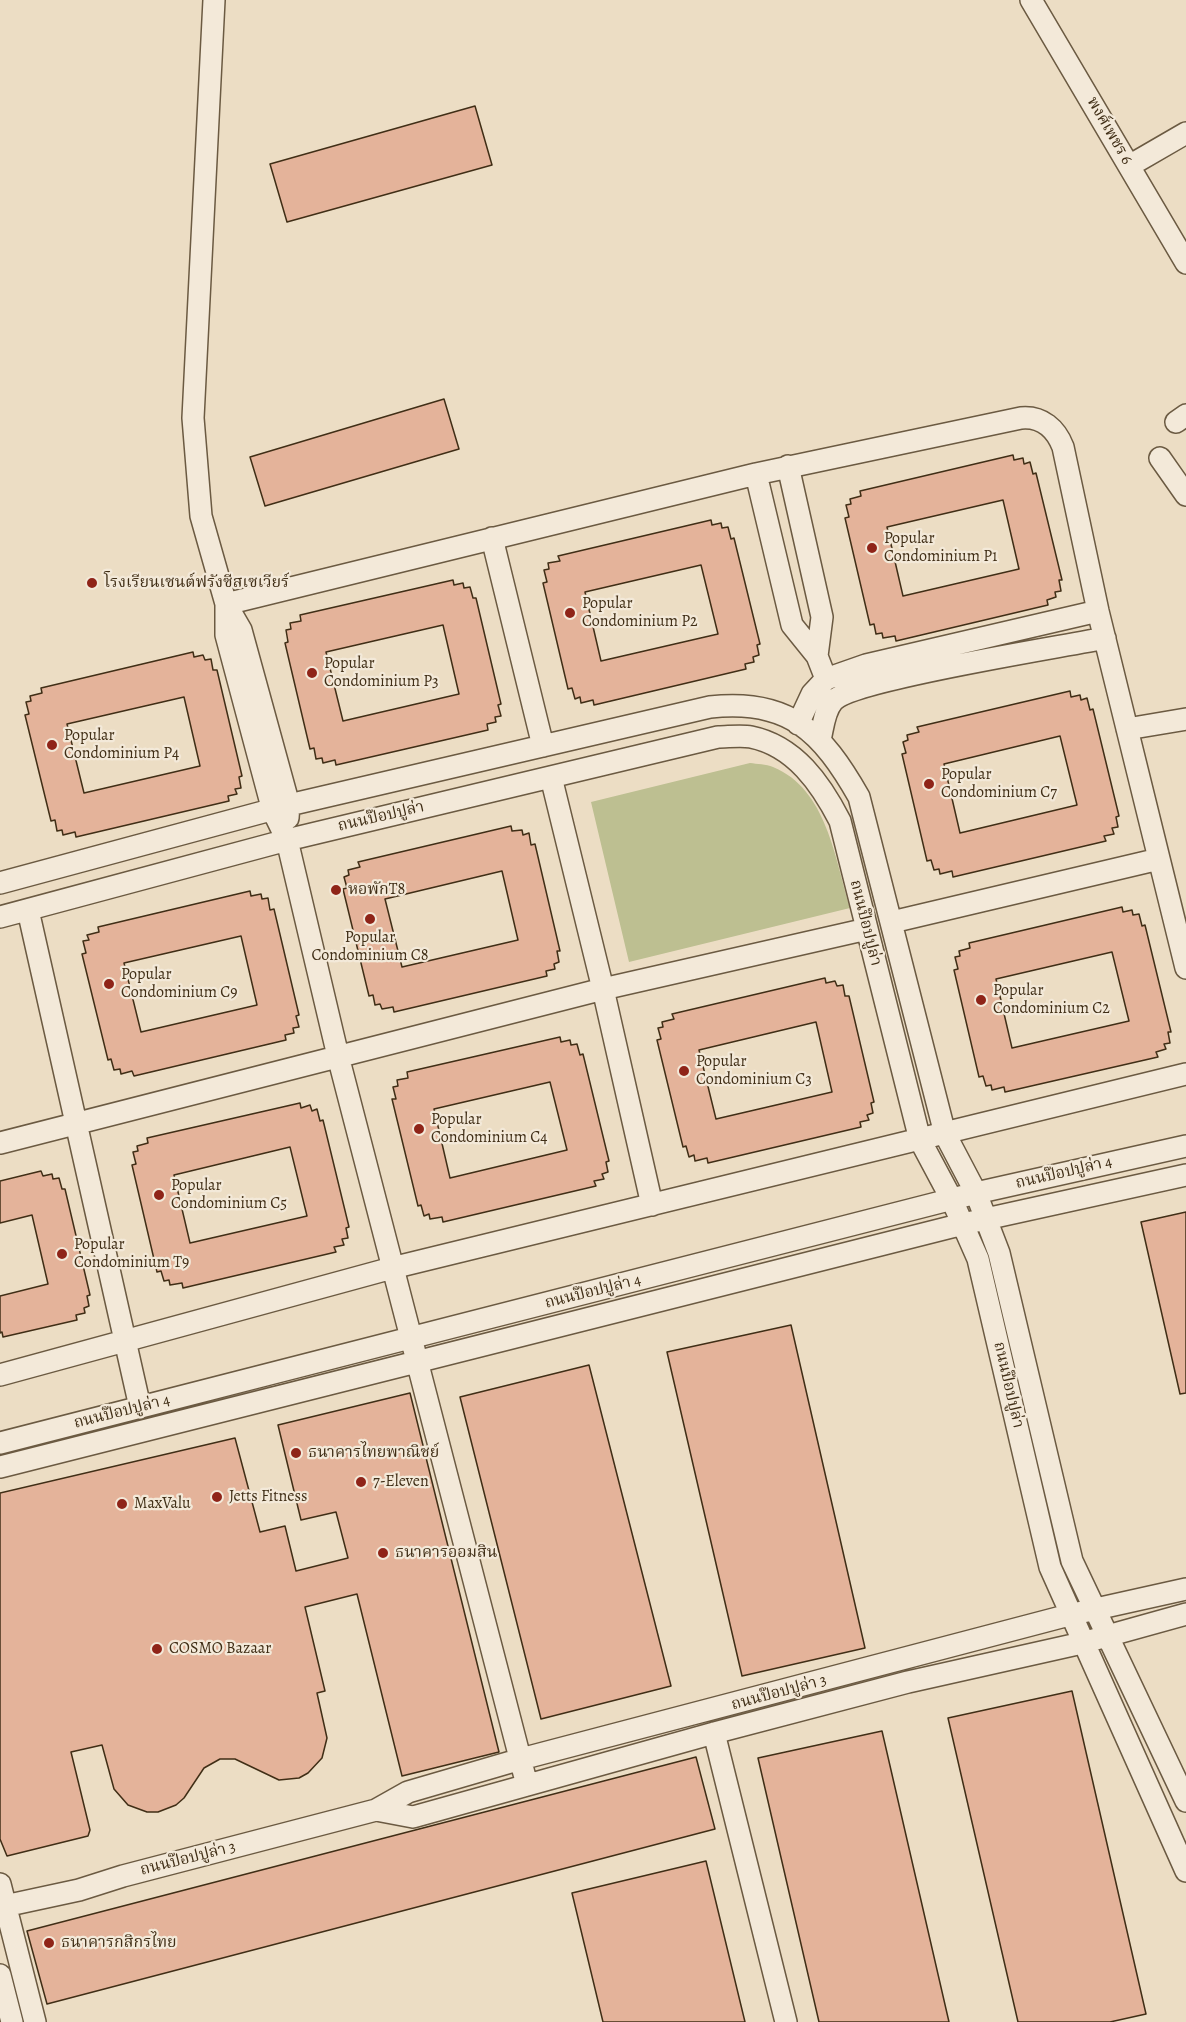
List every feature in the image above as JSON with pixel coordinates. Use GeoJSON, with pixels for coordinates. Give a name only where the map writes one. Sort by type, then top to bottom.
{"type":"FeatureCollection","features":[{"type":"Feature","properties":{"kind":"street"},"geometry":{"type":"LineString","coordinates":[[214,0],[193,418],[201,516],[225,604],[226,635],[281,808],[338,1056],[528,1785]]}},
{"type":"Feature","properties":{"kind":"street","name":"พงศ์เพชร 6"},"geometry":{"type":"LineString","coordinates":[[1031,0],[1186,263]]}},
{"type":"Feature","properties":{"kind":"street"},"geometry":{"type":"LineString","coordinates":[[1129,166],[1186,133]]}},
{"type":"Feature","properties":{"kind":"street"},"geometry":{"type":"LineString","coordinates":[[225,604],[788,466],[1021,418],[1040,420],[1052,429],[1063,447],[1098,610],[1127,729],[1159,859],[1182,935],[1186,968]]}},
{"type":"Feature","properties":{"kind":"street"},"geometry":{"type":"LineString","coordinates":[[1160,458],[1186,495]]}},
{"type":"Feature","properties":{"kind":"street"},"geometry":{"type":"LineString","coordinates":[[788,466],[822,617],[817,656]]}},
{"type":"Feature","properties":{"kind":"street"},"geometry":{"type":"LineString","coordinates":[[756,474],[792,625],[817,656],[826,679]]}},
{"type":"Feature","properties":{"kind":"street"},"geometry":{"type":"LineString","coordinates":[[492,538],[543,746]]}},
{"type":"Feature","properties":{"kind":"street"},"geometry":{"type":"LineString","coordinates":[[798,724],[812,694],[826,679],[866,665],[1098,610]]}},
{"type":"Feature","properties":{"kind":"street"},"geometry":{"type":"LineString","coordinates":[[820,740],[827,711],[833,701],[846,692],[883,682],[1105,638]]}},
{"type":"Feature","properties":{"kind":"street","name":"ถนนป๊อปปูล่า"},"geometry":{"type":"LineString","coordinates":[[0,883],[281,808],[710,707],[741,704],[774,711],[798,724],[820,740],[839,763],[859,797],[945,1134],[975,1193],[999,1253],[1072,1561],[1186,1801]]}},
{"type":"Feature","properties":{"kind":"street"},"geometry":{"type":"LineString","coordinates":[[1127,729],[1186,719]]}},
{"type":"Feature","properties":{"kind":"street","name":"ถนนป๊อปปูล่า"},"geometry":{"type":"LineString","coordinates":[[0,917],[287,840],[718,737],[750,736],[768,743],[797,760],[827,795],[840,821],[920,1140],[952,1200],[978,1259],[1050,1567],[1069,1615],[1186,1871]]}},
{"type":"Feature","properties":{"kind":"street"},"geometry":{"type":"LineString","coordinates":[[551,777],[603,989],[652,1205]]}},
{"type":"Feature","properties":{"kind":"street"},"geometry":{"type":"LineString","coordinates":[[892,922],[1159,859]]}},
{"type":"Feature","properties":{"kind":"street"},"geometry":{"type":"LineString","coordinates":[[28,910],[140,1407]]}},
{"type":"Feature","properties":{"kind":"street"},"geometry":{"type":"LineString","coordinates":[[0,1143],[78,1125],[603,989],[867,929]]}},
{"type":"Feature","properties":{"kind":"street"},"geometry":{"type":"LineString","coordinates":[[0,1375],[392,1268],[1186,1074]]}},
{"type":"Feature","properties":{"kind":"street","name":"ถนนป๊อปปูล่า 4"},"geometry":{"type":"LineString","coordinates":[[0,1443],[975,1193],[1186,1146]]}},
{"type":"Feature","properties":{"kind":"street","name":"ถนนป๊อปปูล่า 4"},"geometry":{"type":"LineString","coordinates":[[0,1467],[963,1224],[1186,1175]]}},
{"type":"Feature","properties":{"kind":"street"},"geometry":{"type":"LineString","coordinates":[[605,1289],[611,1313]]}},
{"type":"Feature","properties":{"kind":"street","name":"ถนนป๊อปปูล่า 3"},"geometry":{"type":"LineString","coordinates":[[3,1906],[79,1890],[123,1876],[376,1810],[408,1791],[521,1759],[1069,1615],[1186,1589]]}},
{"type":"Feature","properties":{"kind":"street","name":"ถนนป๊อปปูล่า 3"},"geometry":{"type":"LineString","coordinates":[[376,1810],[413,1817],[714,1733],[908,1682],[1082,1643],[1186,1614]]}},
{"type":"Feature","properties":{"kind":"street"},"geometry":{"type":"LineString","coordinates":[[714,1733],[786,2022]]}},
{"type":"Feature","properties":{"kind":"street"},"geometry":{"type":"LineString","coordinates":[[0,1884],[3,1906],[35,2022]]}},
{"type":"Feature","properties":{"kind":"street"},"geometry":{"type":"LineString","coordinates":[[0,1975],[12,2022]]}},
{"type":"Feature","properties":{"kind":"green space"},"geometry":{"type":"Polygon","coordinates":[[[750,763],[773,767],[791,777],[806,791],[826,827],[850,908],[629,962],[591,802],[750,763]]]}},
{"type":"Feature","properties":{"kind":"building"},"geometry":{"type":"Polygon","coordinates":[[[475,106],[492,165],[287,222],[270,164],[475,106]]]}},
{"type":"Feature","properties":{"kind":"building"},"geometry":{"type":"Polygon","coordinates":[[[444,399],[459,449],[265,506],[250,457],[444,399]]]}},
{"type":"Feature","properties":{"kind":"building","name":"Popular Condominium P1"},"geometry":{"type":"Polygon","coordinates":[[[1013,455],[1014,460],[1023,458],[1024,464],[1030,462],[1033,474],[1036,473],[1062,580],[1059,580],[1061,591],[1055,592],[1056,597],[1047,600],[1048,605],[896,641],[895,636],[883,638],[882,633],[876,634],[874,624],[870,625],[845,518],[849,517],[846,505],[851,504],[850,499],[861,496],[860,491],[1013,455]],[[1003,500],[887,527],[903,596],[1019,569],[1003,500]]]}},
{"type":"Feature","properties":{"kind":"building","name":"Popular Condominium P2"},"geometry":{"type":"Polygon","coordinates":[[[711,520],[712,525],[721,523],[722,528],[728,527],[731,539],[734,538],[760,644],[757,645],[759,655],[753,657],[754,662],[745,664],[746,669],[594,705],[593,700],[581,703],[580,697],[575,699],[572,688],[568,689],[543,583],[547,582],[544,570],[549,569],[548,563],[560,561],[558,556],[711,520]],[[701,565],[585,592],[601,661],[718,634],[701,565]]]}},
{"type":"Feature","properties":{"kind":"building","name":"Popular Condominium P3"},"geometry":{"type":"Polygon","coordinates":[[[453,580],[454,585],[463,583],[464,588],[470,587],[473,598],[476,598],[501,704],[498,705],[501,716],[495,717],[496,722],[487,724],[488,730],[336,765],[335,760],[323,763],[322,758],[316,759],[314,748],[310,749],[285,643],[288,642],[286,630],[291,629],[290,623],[301,621],[300,615],[453,580]],[[443,625],[326,652],[343,721],[459,694],[443,625]]]}},
{"type":"Feature","properties":{"kind":"building","name":"Popular Condominium P4"},"geometry":{"type":"Polygon","coordinates":[[[193,652],[194,657],[203,655],[205,660],[211,659],[213,670],[217,670],[242,776],[239,777],[241,788],[235,789],[237,794],[228,796],[229,801],[76,837],[75,832],[63,835],[62,830],[57,831],[55,820],[51,821],[25,715],[29,714],[26,702],[31,701],[30,696],[42,693],[41,688],[193,652]],[[184,697],[67,724],[84,793],[200,766],[184,697]]]}},
{"type":"Feature","properties":{"kind":"building","name":"Popular Condominium C7"},"geometry":{"type":"Polygon","coordinates":[[[1070,691],[1071,697],[1080,695],[1081,700],[1087,698],[1090,710],[1093,709],[1119,816],[1116,817],[1118,827],[1112,828],[1114,834],[1104,836],[1106,841],[953,877],[952,871],[940,874],[939,869],[934,870],[931,860],[927,861],[902,754],[906,753],[903,742],[908,740],[907,735],[919,732],[917,727],[1070,691]],[[1060,736],[944,764],[960,833],[1077,805],[1060,736]]]}},
{"type":"Feature","properties":{"kind":"building","name":"Popular Condominium C8"},"geometry":{"type":"Polygon","coordinates":[[[511,826],[512,831],[522,830],[523,835],[529,833],[531,845],[535,844],[560,951],[557,951],[559,962],[554,964],[555,969],[546,971],[547,976],[394,1012],[393,1007],[382,1009],[380,1004],[375,1005],[373,995],[369,996],[343,889],[347,888],[344,877],[349,875],[348,870],[360,867],[358,862],[511,826]],[[502,871],[385,899],[402,967],[518,940],[502,871]]]}},
{"type":"Feature","properties":{"kind":"building","name":"Popular Condominium C9"},"geometry":{"type":"Polygon","coordinates":[[[250,891],[251,896],[261,894],[262,899],[268,898],[270,910],[274,909],[299,1015],[296,1016],[299,1027],[293,1028],[294,1033],[285,1035],[286,1040],[134,1076],[132,1071],[121,1074],[120,1069],[114,1070],[111,1059],[108,1060],[82,954],[86,953],[83,941],[89,940],[87,935],[99,932],[98,927],[250,891]],[[241,936],[124,963],[141,1032],[257,1005],[241,936]]]}},
{"type":"Feature","properties":{"kind":"building","name":"Popular Condominium C2"},"geometry":{"type":"Polygon","coordinates":[[[1122,907],[1123,912],[1132,910],[1133,915],[1139,914],[1142,926],[1145,925],[1171,1032],[1168,1032],[1170,1043],[1164,1044],[1166,1049],[1156,1052],[1158,1057],[1005,1092],[1004,1087],[992,1090],[991,1085],[986,1086],[983,1076],[979,1077],[954,970],[958,969],[955,957],[960,956],[959,951],[970,948],[969,943],[1122,907]],[[1112,952],[996,979],[1012,1048],[1129,1021],[1112,952]]]}},
{"type":"Feature","properties":{"kind":"building","name":"Popular Condominium C3"},"geometry":{"type":"Polygon","coordinates":[[[825,978],[826,983],[835,981],[837,986],[843,985],[845,996],[849,996],[874,1102],[871,1103],[873,1113],[867,1115],[869,1120],[860,1122],[861,1127],[708,1163],[707,1158],[695,1161],[694,1155],[689,1157],[686,1146],[683,1147],[657,1040],[661,1039],[658,1028],[663,1027],[662,1022],[674,1019],[672,1014],[825,978]],[[816,1022],[699,1050],[716,1119],[832,1092],[816,1022]]]}},
{"type":"Feature","properties":{"kind":"building","name":"Popular Condominium C4"},"geometry":{"type":"Polygon","coordinates":[[[560,1037],[561,1042],[570,1040],[571,1045],[577,1044],[580,1055],[583,1054],[609,1161],[606,1162],[608,1172],[602,1174],[604,1179],[594,1181],[596,1186],[443,1222],[442,1217],[430,1219],[429,1214],[424,1216],[421,1205],[418,1206],[392,1099],[396,1099],[393,1087],[398,1086],[397,1080],[408,1078],[407,1072],[560,1037]],[[550,1082],[434,1109],[450,1178],[567,1150],[550,1082]]]}},
{"type":"Feature","properties":{"kind":"building","name":"Popular Condominium C5"},"geometry":{"type":"Polygon","coordinates":[[[300,1103],[301,1108],[310,1105],[312,1111],[317,1109],[320,1121],[323,1120],[349,1227],[346,1228],[348,1238],[342,1239],[344,1245],[334,1247],[336,1252],[183,1288],[182,1283],[170,1285],[169,1280],[164,1281],[161,1271],[157,1272],[132,1165],[136,1164],[133,1152],[138,1151],[137,1146],[148,1143],[147,1138],[300,1103]],[[290,1147],[174,1175],[190,1243],[307,1216],[290,1147]]]}},
{"type":"Feature","properties":{"kind":"building","name":"Popular Condominium T9"},"geometry":{"type":"Polygon","coordinates":[[[41,1171],[43,1176],[52,1174],[53,1179],[59,1178],[62,1189],[65,1189],[90,1295],[87,1296],[89,1306],[84,1308],[85,1313],[76,1315],[77,1320],[3,1337],[2,1332],[0,1333],[0,1296],[48,1284],[32,1215],[0,1223],[0,1181],[41,1171]]]}},
{"type":"Feature","properties":{"kind":"building"},"geometry":{"type":"Polygon","coordinates":[[[1186,1212],[1186,1393],[1180,1394],[1141,1222],[1186,1212]]]}},
{"type":"Feature","properties":{"kind":"building"},"geometry":{"type":"Polygon","coordinates":[[[791,1325],[865,1648],[742,1676],[667,1352],[791,1325]]]}},
{"type":"Feature","properties":{"kind":"building"},"geometry":{"type":"Polygon","coordinates":[[[589,1365],[671,1686],[541,1719],[460,1397],[589,1365]]]}},
{"type":"Feature","properties":{"kind":"building","name":"COSMO Bazaar"},"geometry":{"type":"Polygon","coordinates":[[[410,1393],[499,1752],[402,1776],[357,1594],[305,1607],[325,1691],[317,1693],[327,1738],[322,1758],[308,1773],[299,1778],[279,1780],[235,1759],[220,1759],[204,1768],[184,1798],[176,1805],[158,1812],[147,1812],[128,1805],[114,1789],[102,1745],[71,1752],[90,1830],[88,1836],[7,1856],[0,1839],[0,1493],[235,1438],[260,1532],[285,1526],[296,1571],[348,1558],[336,1512],[301,1520],[278,1425],[410,1393]]]}},
{"type":"Feature","properties":{"kind":"building"},"geometry":{"type":"Polygon","coordinates":[[[1072,1691],[1146,2014],[1110,2022],[1018,2022],[948,1718],[1072,1691]]]}},
{"type":"Feature","properties":{"kind":"building"},"geometry":{"type":"Polygon","coordinates":[[[882,1731],[949,2022],[819,2022],[758,1758],[882,1731]]]}},
{"type":"Feature","properties":{"kind":"building"},"geometry":{"type":"Polygon","coordinates":[[[696,1757],[715,1829],[47,2004],[27,1931],[696,1757]]]}},
{"type":"Feature","properties":{"kind":"building"},"geometry":{"type":"Polygon","coordinates":[[[706,1861],[745,2022],[603,2022],[572,1893],[706,1861]]]}},
{"type":"Feature","properties":{"kind":"place","name":"Popular Condominium P1"},"geometry":{"type":"Point","coordinates":[872,548]}},
{"type":"Feature","properties":{"kind":"place","name":"โรงเรียนเซนต์ฟรังซีสเซเวียร์"},"geometry":{"type":"Point","coordinates":[92,583]}},
{"type":"Feature","properties":{"kind":"place","name":"Popular Condominium P2"},"geometry":{"type":"Point","coordinates":[570,613]}},
{"type":"Feature","properties":{"kind":"place","name":"Popular Condominium P3"},"geometry":{"type":"Point","coordinates":[312,673]}},
{"type":"Feature","properties":{"kind":"place","name":"Popular Condominium P4"},"geometry":{"type":"Point","coordinates":[52,745]}},
{"type":"Feature","properties":{"kind":"place","name":"Popular Condominium C7"},"geometry":{"type":"Point","coordinates":[929,784]}},
{"type":"Feature","properties":{"kind":"place","name":"หอพักT8"},"geometry":{"type":"Point","coordinates":[336,890]}},
{"type":"Feature","properties":{"kind":"place","name":"Popular Condominium C8"},"geometry":{"type":"Point","coordinates":[370,919]}},
{"type":"Feature","properties":{"kind":"place","name":"Popular Condominium C9"},"geometry":{"type":"Point","coordinates":[109,984]}},
{"type":"Feature","properties":{"kind":"place","name":"Popular Condominium C2"},"geometry":{"type":"Point","coordinates":[981,1000]}},
{"type":"Feature","properties":{"kind":"place","name":"Popular Condominium C3"},"geometry":{"type":"Point","coordinates":[684,1071]}},
{"type":"Feature","properties":{"kind":"place","name":"Popular Condominium C4"},"geometry":{"type":"Point","coordinates":[419,1129]}},
{"type":"Feature","properties":{"kind":"place","name":"Popular Condominium C5"},"geometry":{"type":"Point","coordinates":[159,1195]}},
{"type":"Feature","properties":{"kind":"place","name":"Popular Condominium T9"},"geometry":{"type":"Point","coordinates":[62,1254]}},
{"type":"Feature","properties":{"kind":"place","name":"ธนาคารไทยพาณิชย์"},"geometry":{"type":"Point","coordinates":[296,1453]}},
{"type":"Feature","properties":{"kind":"place","name":"7-Eleven"},"geometry":{"type":"Point","coordinates":[361,1482]}},
{"type":"Feature","properties":{"kind":"place","name":"Jetts Fitness"},"geometry":{"type":"Point","coordinates":[217,1497]}},
{"type":"Feature","properties":{"kind":"place","name":"MaxValu"},"geometry":{"type":"Point","coordinates":[122,1504]}},
{"type":"Feature","properties":{"kind":"place","name":"ธนาคารออมสิน"},"geometry":{"type":"Point","coordinates":[383,1553]}},
{"type":"Feature","properties":{"kind":"place","name":"COSMO Bazaar"},"geometry":{"type":"Point","coordinates":[157,1649]}},
{"type":"Feature","properties":{"kind":"place","name":"ธนาคารกสิกรไทย"},"geometry":{"type":"Point","coordinates":[49,1943]}}]}
